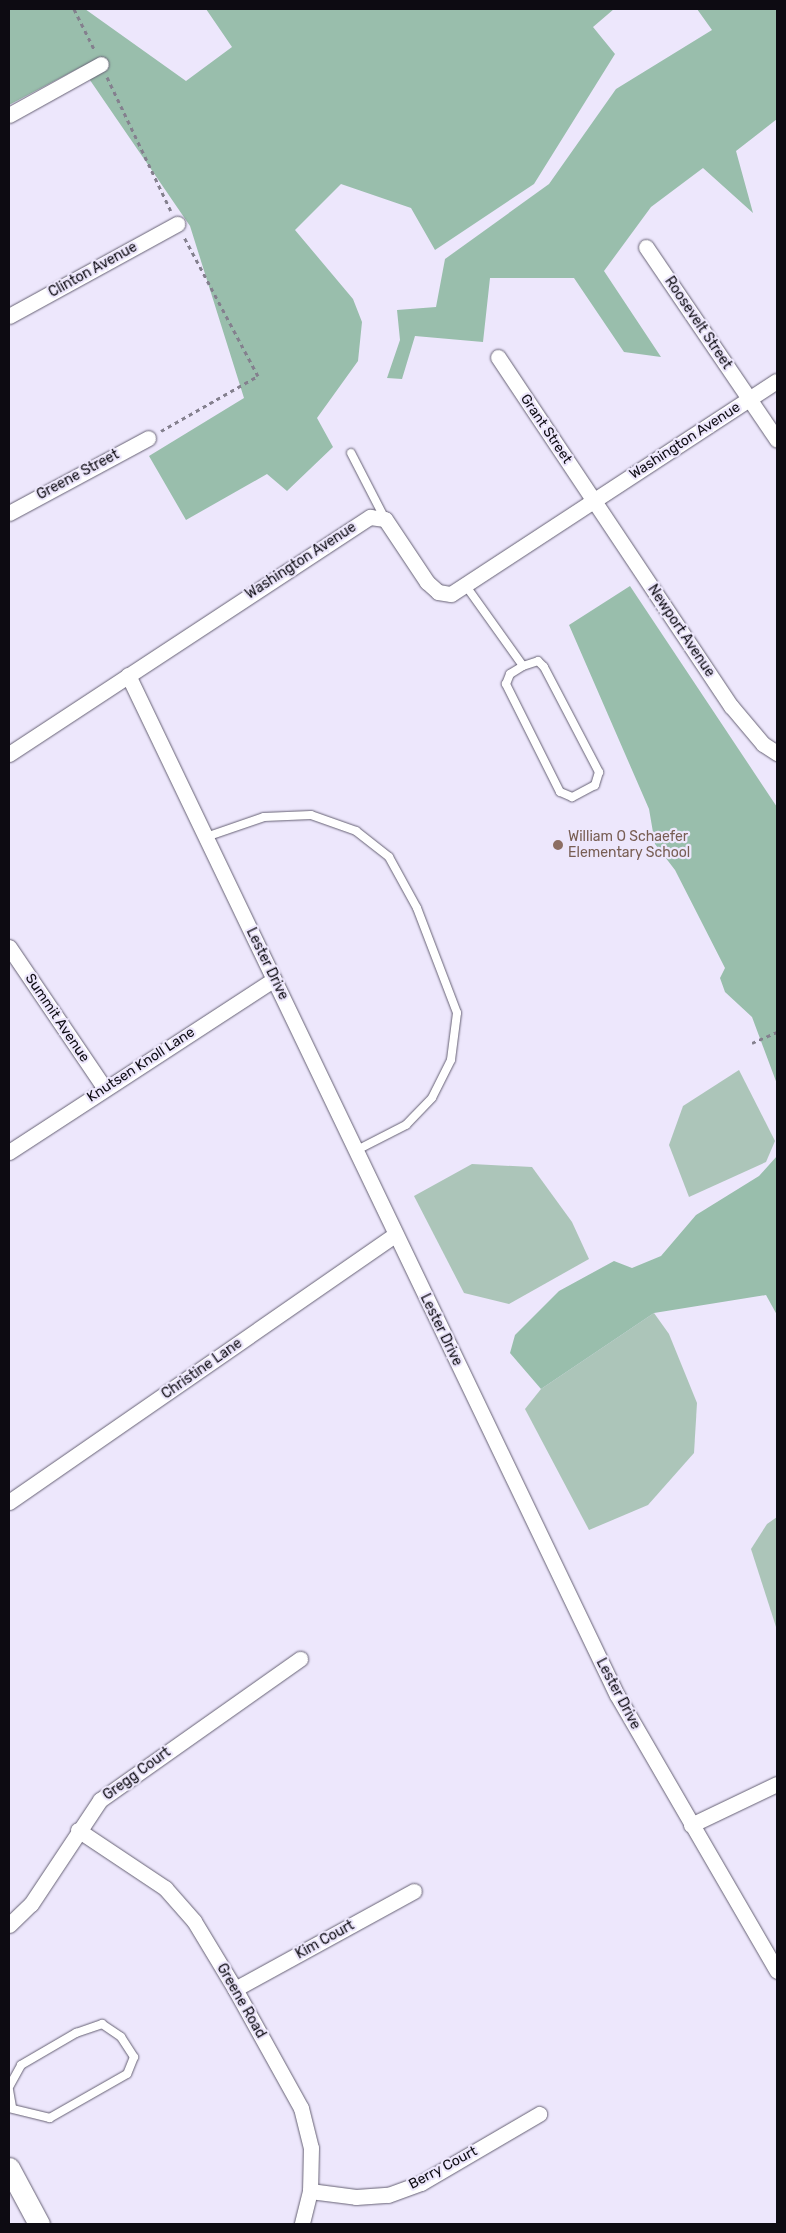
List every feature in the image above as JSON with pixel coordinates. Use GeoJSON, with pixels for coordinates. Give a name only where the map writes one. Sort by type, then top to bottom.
{"type":"FeatureCollection","features":[{"type":"Feature","properties":{"kind":"street"},"geometry":{"type":"LineString","coordinates":[[9,115],[102,64]]}},
{"type":"Feature","properties":{"kind":"street","name":"Clinton Avenue"},"geometry":{"type":"LineString","coordinates":[[9,316],[178,224]]}},
{"type":"Feature","properties":{"kind":"street","name":"Roosevelt Street"},"geometry":{"type":"LineString","coordinates":[[646,247],[777,440]]}},
{"type":"Feature","properties":{"kind":"street","name":"Grant Street"},"geometry":{"type":"LineString","coordinates":[[498,357],[594,500]]}},
{"type":"Feature","properties":{"kind":"street","name":"Washington Avenue"},"geometry":{"type":"LineString","coordinates":[[9,754],[355,524],[370,516],[385,519],[438,592],[451,594],[466,586],[777,381]]}},
{"type":"Feature","properties":{"kind":"street","name":"Greene Street"},"geometry":{"type":"LineString","coordinates":[[9,513],[148,438]]}},
{"type":"Feature","properties":{"kind":"street","name":"Newport Avenue"},"geometry":{"type":"LineString","coordinates":[[594,500],[731,706],[763,744],[777,753]]}},
{"type":"Feature","properties":{"kind":"street","name":"Lester Drive"},"geometry":{"type":"LineString","coordinates":[[128,676],[617,1695],[777,1971]]}},
{"type":"Feature","properties":{"kind":"street","name":"Summit Avenue"},"geometry":{"type":"LineString","coordinates":[[9,947],[105,1089]]}},
{"type":"Feature","properties":{"kind":"street","name":"Knutsen Knoll Lane"},"geometry":{"type":"LineString","coordinates":[[9,1152],[274,979]]}},
{"type":"Feature","properties":{"kind":"street","name":"Christine Lane"},"geometry":{"type":"LineString","coordinates":[[9,1502],[395,1235]]}},
{"type":"Feature","properties":{"kind":"street","name":"Gregg Court"},"geometry":{"type":"LineString","coordinates":[[9,1925],[31,1904],[78,1830],[100,1800],[125,1780],[300,1659]]}},
{"type":"Feature","properties":{"kind":"street"},"geometry":{"type":"LineString","coordinates":[[691,1825],[777,1784]]}},
{"type":"Feature","properties":{"kind":"street","name":"Greene Road"},"geometry":{"type":"LineString","coordinates":[[78,1830],[165,1888],[194,1921],[235,1989],[301,2108],[311,2148],[310,2190],[302,2224]]}},
{"type":"Feature","properties":{"kind":"street","name":"Kim Court"},"geometry":{"type":"LineString","coordinates":[[235,1989],[414,1891]]}},
{"type":"Feature","properties":{"kind":"street","name":"Berry Court"},"geometry":{"type":"LineString","coordinates":[[310,2190],[356,2197],[388,2195],[421,2183],[539,2114]]}},
{"type":"Feature","properties":{"kind":"street"},"geometry":{"type":"LineString","coordinates":[[9,2168],[40,2224]]}},
{"type":"Feature","properties":{"kind":"lane"},"geometry":{"type":"LineString","coordinates":[[351,453],[385,519]]}},
{"type":"Feature","properties":{"kind":"lane"},"geometry":{"type":"LineString","coordinates":[[466,586],[523,666]]}},
{"type":"Feature","properties":{"kind":"lane"},"geometry":{"type":"LineString","coordinates":[[538,661],[544,667],[599,772],[596,785],[572,797],[560,792],[506,684],[510,674],[523,666],[538,661]]}},
{"type":"Feature","properties":{"kind":"lane"},"geometry":{"type":"LineString","coordinates":[[206,837],[264,817],[311,815],[356,831],[389,857],[417,908],[457,1013],[451,1060],[432,1098],[406,1125],[356,1151]]}},
{"type":"Feature","properties":{"kind":"lane"},"geometry":{"type":"LineString","coordinates":[[102,2024],[122,2037],[134,2056],[127,2074],[50,2118],[10,2108],[9,2088],[21,2065],[76,2033],[102,2024]]}},
{"type":"Feature","properties":{"kind":"path"},"geometry":{"type":"LineString","coordinates":[[752,1043],[777,1032]]}},
{"type":"Feature","properties":{"kind":"green space"},"geometry":{"type":"Polygon","coordinates":[[[9,9],[85,9],[186,81],[232,47],[206,9],[614,9],[593,27],[615,54],[534,184],[435,250],[411,208],[341,184],[295,230],[353,299],[362,322],[358,361],[317,418],[333,447],[287,491],[267,474],[186,520],[149,456],[244,398],[190,226],[81,67],[9,105],[9,9]]]}},
{"type":"Feature","properties":{"kind":"green space"},"geometry":{"type":"Polygon","coordinates":[[[697,9],[777,9],[777,119],[736,151],[753,213],[703,168],[651,207],[604,271],[661,357],[624,352],[574,278],[490,278],[483,342],[415,336],[402,379],[387,378],[400,340],[397,310],[436,307],[445,259],[549,184],[616,89],[712,30],[697,9]]]}},
{"type":"Feature","properties":{"kind":"green space"},"geometry":{"type":"Polygon","coordinates":[[[630,586],[777,807],[777,1084],[752,1017],[725,992],[720,978],[725,968],[675,870],[655,844],[649,809],[569,625],[630,586]]]}},
{"type":"Feature","properties":{"kind":"green space"},"geometry":{"type":"Polygon","coordinates":[[[739,1070],[775,1141],[766,1162],[689,1197],[669,1145],[683,1106],[739,1070]]]}},
{"type":"Feature","properties":{"kind":"green space"},"geometry":{"type":"Polygon","coordinates":[[[777,1156],[777,1315],[766,1295],[654,1313],[541,1389],[510,1353],[515,1335],[559,1291],[614,1261],[632,1268],[661,1256],[696,1215],[759,1176],[777,1156]]]}},
{"type":"Feature","properties":{"kind":"green space"},"geometry":{"type":"Polygon","coordinates":[[[472,1164],[532,1167],[572,1222],[589,1259],[509,1304],[464,1293],[414,1196],[472,1164]]]}},
{"type":"Feature","properties":{"kind":"green space"},"geometry":{"type":"Polygon","coordinates":[[[654,1313],[669,1334],[697,1403],[694,1453],[648,1505],[589,1530],[525,1409],[541,1389],[654,1313]]]}},
{"type":"Feature","properties":{"kind":"green space"},"geometry":{"type":"Polygon","coordinates":[[[777,1517],[777,1630],[751,1549],[767,1524],[777,1517]]]}},
{"type":"Feature","properties":{"kind":"place","name":"William O Schaefer Elementary School"},"geometry":{"type":"Point","coordinates":[558,845]}}]}
